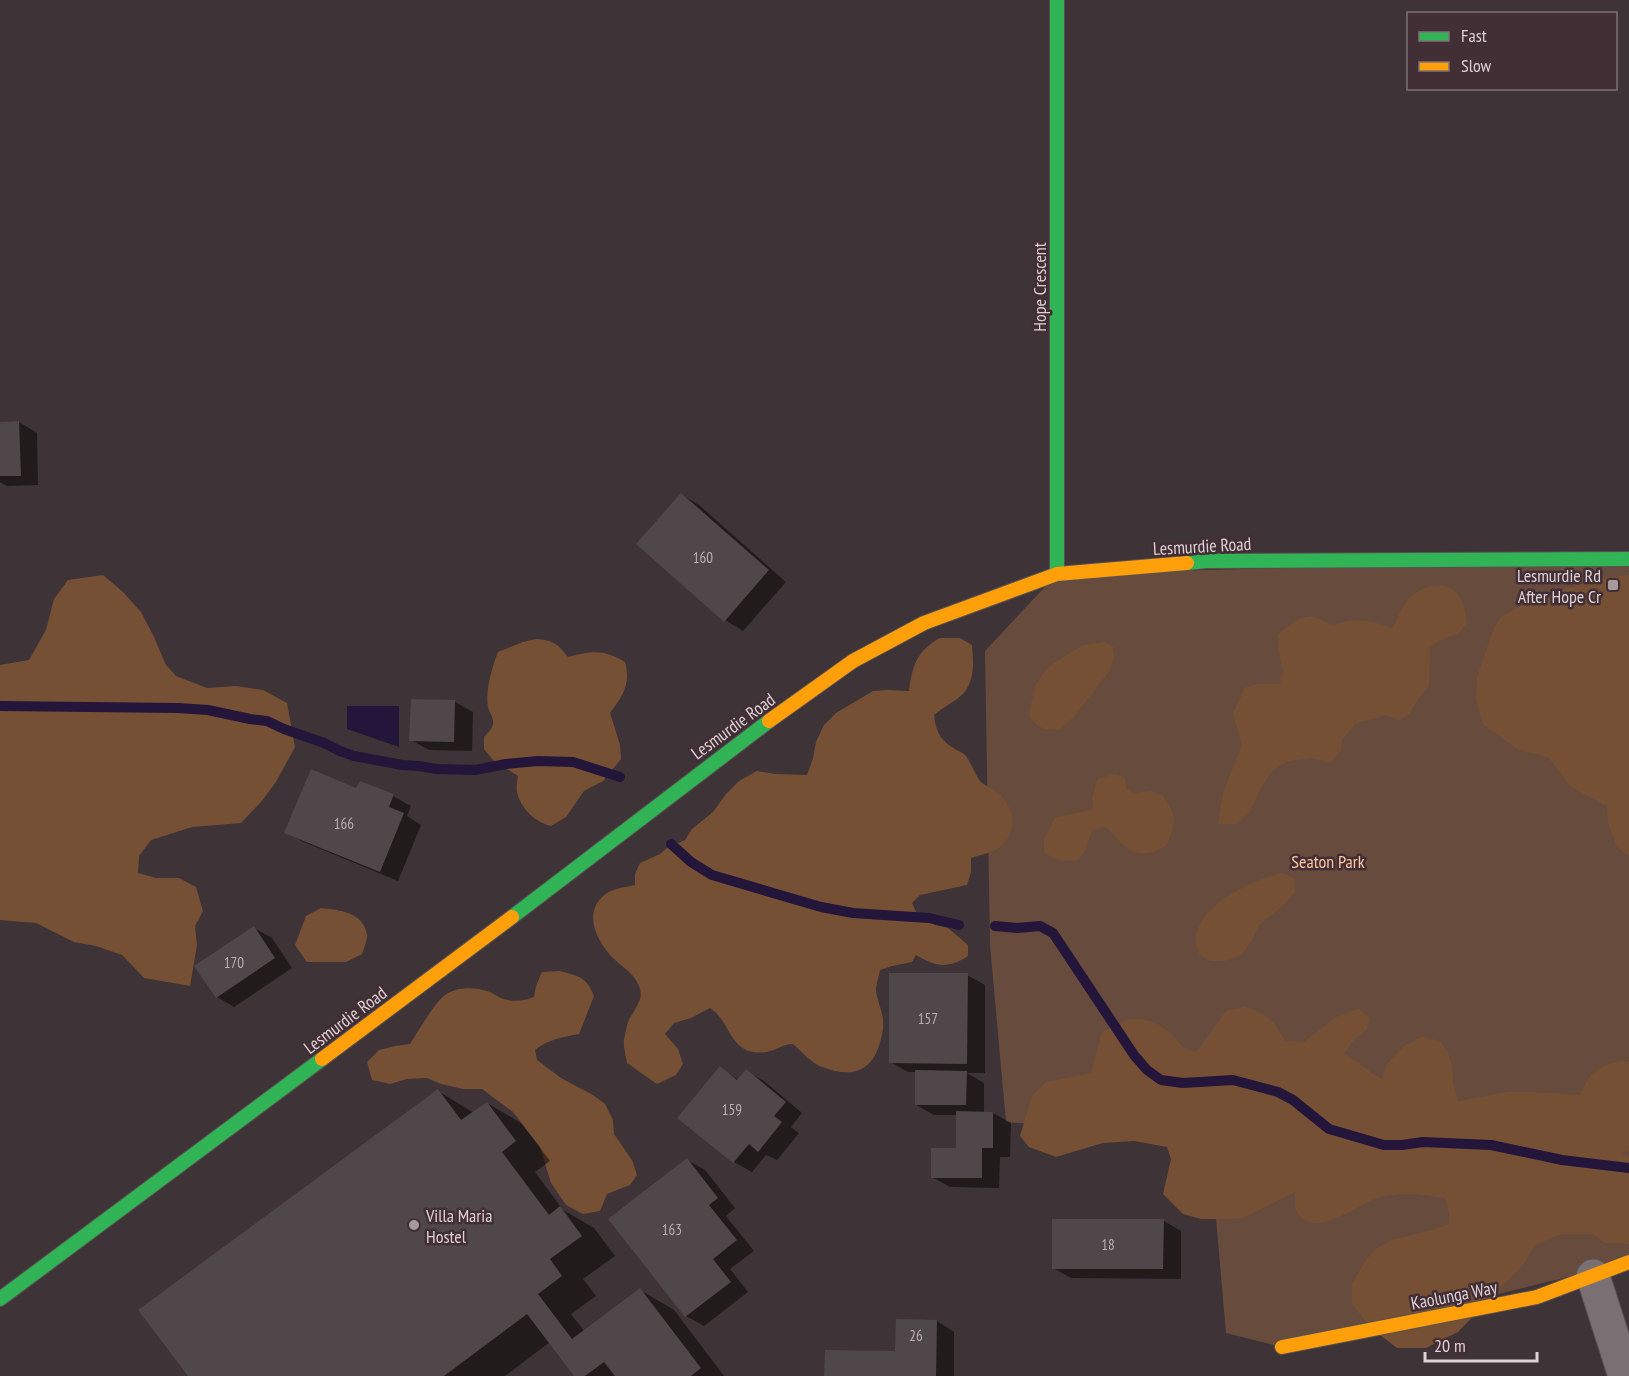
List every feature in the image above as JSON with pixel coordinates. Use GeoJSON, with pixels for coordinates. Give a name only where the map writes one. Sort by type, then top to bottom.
{"type":"FeatureCollection","features":[{"type":"Feature","properties":{"kind":"main road","name":"Hope Crescent"},"geometry":{"type":"LineString","coordinates":[[1057,0],[1057,574]]}},
{"type":"Feature","properties":{"kind":"main road","name":"Lesmurdie Road"},"geometry":{"type":"LineString","coordinates":[[0,1299],[485,938],[745,738],[853,662],[924,623],[1057,574],[1206,561],[1629,559]]}},
{"type":"Feature","properties":{"kind":"main road","name":"Kaolunga Way"},"geometry":{"type":"LineString","coordinates":[[1282,1347],[1538,1297],[1629,1262]]}},
{"type":"Feature","properties":{"kind":"street"},"geometry":{"type":"LineString","coordinates":[[1593,1276],[1625,1376]]}},
{"type":"Feature","properties":{"kind":"green space","name":"Seaton Park"},"geometry":{"type":"Polygon","coordinates":[[[1629,559],[1629,1262],[1282,1347],[1226,1333],[1209,1138],[1006,1122],[990,945],[985,651],[1057,574],[1629,559]]]}},
{"type":"Feature","properties":{"kind":"shaded area"},"geometry":{"type":"Polygon","coordinates":[[[103,575],[141,612],[166,665],[176,676],[207,688],[236,686],[263,690],[287,703],[295,747],[276,782],[241,823],[192,827],[151,840],[139,856],[138,873],[156,878],[179,878],[196,887],[203,911],[195,926],[197,945],[190,986],[144,978],[122,955],[96,946],[74,942],[36,923],[0,920],[0,665],[29,660],[46,630],[54,599],[68,580],[103,575]]]}},
{"type":"Feature","properties":{"kind":"shaded area"},"geometry":{"type":"Polygon","coordinates":[[[1629,575],[1629,856],[1617,847],[1608,822],[1607,806],[1571,787],[1549,758],[1517,749],[1483,724],[1476,700],[1477,677],[1494,628],[1502,616],[1549,593],[1607,578],[1629,575]]]}},
{"type":"Feature","properties":{"kind":"shaded area"},"geometry":{"type":"Polygon","coordinates":[[[1432,586],[1445,586],[1457,593],[1464,607],[1467,623],[1459,633],[1430,647],[1429,686],[1409,714],[1399,720],[1386,715],[1355,724],[1342,740],[1341,751],[1330,763],[1311,758],[1288,761],[1272,771],[1260,789],[1251,810],[1237,824],[1218,824],[1223,793],[1242,745],[1233,713],[1245,688],[1257,684],[1280,684],[1283,670],[1278,649],[1278,635],[1303,617],[1314,617],[1333,625],[1363,620],[1393,628],[1406,601],[1416,592],[1432,586]]]}},
{"type":"Feature","properties":{"kind":"shaded area"},"geometry":{"type":"Polygon","coordinates":[[[940,638],[960,638],[972,645],[973,661],[972,676],[966,690],[934,715],[938,731],[942,739],[966,756],[980,781],[1002,797],[1012,817],[1011,831],[1004,844],[971,858],[971,872],[967,885],[920,895],[912,903],[916,912],[935,925],[948,928],[968,945],[968,956],[954,963],[942,965],[916,955],[912,962],[880,970],[876,988],[882,1012],[883,1029],[876,1053],[864,1068],[846,1072],[822,1067],[810,1060],[793,1044],[766,1052],[745,1049],[732,1037],[723,1021],[710,1008],[691,1018],[674,1023],[665,1034],[678,1049],[683,1064],[676,1075],[657,1084],[627,1063],[624,1040],[628,1022],[641,993],[632,975],[607,951],[596,933],[593,915],[600,899],[609,892],[635,885],[635,874],[640,863],[685,840],[692,829],[713,812],[739,781],[757,771],[807,775],[816,742],[824,725],[836,713],[873,691],[909,691],[917,660],[926,648],[940,638]]]}},
{"type":"Feature","properties":{"kind":"shaded area"},"geometry":{"type":"Polygon","coordinates":[[[536,639],[547,640],[555,644],[568,657],[591,653],[610,655],[625,662],[627,670],[625,689],[610,713],[620,745],[621,759],[603,781],[584,791],[566,817],[551,826],[534,818],[525,809],[517,792],[518,776],[493,760],[484,749],[484,737],[493,723],[487,694],[498,652],[536,639]]]}},
{"type":"Feature","properties":{"kind":"shaded area"},"geometry":{"type":"Polygon","coordinates":[[[1104,642],[1113,647],[1114,657],[1110,670],[1074,717],[1058,730],[1038,726],[1029,715],[1035,686],[1044,672],[1083,645],[1104,642]]]}},
{"type":"Feature","properties":{"kind":"shaded area"},"geometry":{"type":"Polygon","coordinates":[[[347,706],[399,706],[399,747],[347,729],[347,706]]]}},
{"type":"Feature","properties":{"kind":"shaded area"},"geometry":{"type":"Polygon","coordinates":[[[1115,774],[1125,777],[1126,789],[1134,793],[1151,791],[1163,796],[1174,818],[1167,845],[1147,853],[1133,851],[1106,827],[1092,830],[1085,851],[1078,860],[1060,860],[1044,852],[1044,840],[1055,818],[1093,809],[1092,800],[1097,779],[1115,774]]]}},
{"type":"Feature","properties":{"kind":"shaded area"},"geometry":{"type":"Polygon","coordinates":[[[1282,873],[1294,878],[1295,892],[1285,904],[1259,925],[1242,955],[1224,961],[1210,961],[1200,955],[1196,941],[1205,916],[1228,896],[1242,888],[1282,873]]]}},
{"type":"Feature","properties":{"kind":"shaded area"},"geometry":{"type":"Polygon","coordinates":[[[321,908],[350,914],[361,921],[367,935],[362,954],[346,962],[307,962],[295,945],[306,916],[321,908]]]}},
{"type":"Feature","properties":{"kind":"shaded area"},"geometry":{"type":"Polygon","coordinates":[[[560,971],[581,978],[594,996],[579,1034],[556,1039],[540,1046],[535,1050],[537,1060],[561,1078],[605,1104],[613,1120],[614,1134],[632,1160],[637,1175],[630,1185],[607,1194],[600,1211],[583,1214],[566,1205],[551,1183],[540,1147],[513,1112],[482,1089],[463,1089],[427,1078],[407,1079],[390,1084],[372,1080],[367,1062],[379,1050],[410,1044],[436,1004],[450,992],[473,988],[490,992],[507,1000],[523,1000],[534,997],[542,972],[560,971]]]}},
{"type":"Feature","properties":{"kind":"shaded area"},"geometry":{"type":"Polygon","coordinates":[[[1245,1007],[1260,1012],[1270,1019],[1285,1041],[1304,1042],[1336,1017],[1359,1009],[1369,1018],[1367,1029],[1353,1041],[1344,1054],[1382,1079],[1387,1064],[1404,1046],[1422,1037],[1440,1041],[1452,1065],[1453,1084],[1458,1101],[1508,1092],[1580,1095],[1588,1079],[1599,1069],[1617,1062],[1629,1062],[1629,1150],[1622,1154],[1629,1157],[1629,1244],[1605,1243],[1593,1234],[1561,1234],[1535,1245],[1524,1264],[1458,1332],[1426,1348],[1397,1348],[1372,1329],[1352,1304],[1352,1284],[1375,1249],[1392,1240],[1449,1224],[1445,1198],[1410,1194],[1383,1196],[1334,1219],[1312,1223],[1303,1219],[1296,1210],[1295,1192],[1243,1218],[1201,1219],[1183,1214],[1163,1194],[1171,1159],[1167,1147],[1134,1141],[1103,1143],[1056,1157],[1029,1147],[1020,1136],[1032,1096],[1046,1082],[1091,1073],[1102,1032],[1129,1019],[1142,1019],[1158,1024],[1183,1047],[1196,1052],[1226,1011],[1245,1007]]]}},
{"type":"Feature","properties":{"kind":"building"},"geometry":{"type":"Polygon","coordinates":[[[19,421],[21,476],[0,476],[0,422],[19,421]]]}},
{"type":"Feature","properties":{"kind":"building"},"geometry":{"type":"Polygon","coordinates":[[[681,493],[769,570],[724,622],[636,544],[681,493]]]}},
{"type":"Feature","properties":{"kind":"building"},"geometry":{"type":"Polygon","coordinates":[[[411,699],[455,700],[454,742],[409,741],[411,699]]]}},
{"type":"Feature","properties":{"kind":"building"},"geometry":{"type":"Polygon","coordinates":[[[311,769],[356,788],[360,781],[394,794],[389,807],[404,813],[380,872],[284,833],[311,769]]]}},
{"type":"Feature","properties":{"kind":"building"},"geometry":{"type":"Polygon","coordinates":[[[254,926],[275,958],[216,998],[194,966],[254,926]]]}},
{"type":"Feature","properties":{"kind":"building"},"geometry":{"type":"Polygon","coordinates":[[[889,973],[968,973],[967,1064],[889,1063],[889,973]]]}},
{"type":"Feature","properties":{"kind":"building"},"geometry":{"type":"Polygon","coordinates":[[[720,1066],[737,1080],[746,1069],[786,1102],[774,1116],[782,1122],[758,1152],[749,1144],[733,1163],[677,1118],[720,1066]]]}},
{"type":"Feature","properties":{"kind":"building"},"geometry":{"type":"Polygon","coordinates":[[[915,1070],[967,1071],[966,1105],[915,1105],[915,1070]]]}},
{"type":"Feature","properties":{"kind":"building","name":"Villa Maria Hostel"},"geometry":{"type":"Polygon","coordinates":[[[438,1089],[461,1120],[487,1102],[516,1141],[502,1152],[549,1215],[560,1206],[582,1236],[550,1259],[562,1276],[538,1294],[572,1339],[640,1288],[701,1368],[691,1376],[615,1376],[604,1362],[585,1376],[574,1376],[527,1314],[444,1376],[188,1376],[138,1310],[438,1089]]]}},
{"type":"Feature","properties":{"kind":"building"},"geometry":{"type":"Polygon","coordinates":[[[956,1111],[993,1112],[993,1148],[982,1148],[982,1178],[931,1178],[931,1148],[956,1148],[956,1111]]]}},
{"type":"Feature","properties":{"kind":"building"},"geometry":{"type":"Polygon","coordinates":[[[687,1158],[718,1198],[709,1205],[737,1240],[713,1259],[731,1282],[685,1317],[608,1219],[687,1158]]]}},
{"type":"Feature","properties":{"kind":"building"},"geometry":{"type":"Polygon","coordinates":[[[1052,1219],[1164,1219],[1163,1269],[1052,1269],[1052,1219]]]}},
{"type":"Feature","properties":{"kind":"building"},"geometry":{"type":"Polygon","coordinates":[[[896,1319],[937,1320],[936,1376],[824,1376],[825,1350],[895,1351],[896,1319]]]}},
{"type":"Feature","properties":{"kind":"waterway"},"geometry":{"type":"LineString","coordinates":[[0,706],[208,710],[267,721],[354,756],[402,765],[475,770],[538,761],[573,762],[620,777]]}},
{"type":"Feature","properties":{"kind":"waterway"},"geometry":{"type":"LineString","coordinates":[[671,844],[691,862],[712,875],[821,907],[853,913],[929,918],[959,925]]}},
{"type":"Feature","properties":{"kind":"waterway"},"geometry":{"type":"LineString","coordinates":[[995,926],[1017,928],[1040,926],[1053,933],[1134,1055],[1147,1070],[1161,1080],[1183,1083],[1233,1080],[1278,1092],[1293,1100],[1329,1129],[1384,1145],[1423,1142],[1491,1145],[1562,1160],[1629,1168]]}},
{"type":"Feature","properties":{"kind":"traffic: fast"},"geometry":{"type":"LineString","coordinates":[[1057,0],[1057,574]]}},
{"type":"Feature","properties":{"kind":"traffic: fast"},"geometry":{"type":"LineString","coordinates":[[1187,563],[1206,561],[1629,559]]}},
{"type":"Feature","properties":{"kind":"traffic: fast"},"geometry":{"type":"LineString","coordinates":[[512,917],[769,721]]}},
{"type":"Feature","properties":{"kind":"traffic: fast"},"geometry":{"type":"LineString","coordinates":[[0,1299],[322,1059]]}},
{"type":"Feature","properties":{"kind":"traffic: slow"},"geometry":{"type":"LineString","coordinates":[[769,721],[853,661],[924,623],[1057,574],[1187,563]]}},
{"type":"Feature","properties":{"kind":"traffic: slow"},"geometry":{"type":"LineString","coordinates":[[322,1059],[512,917]]}},
{"type":"Feature","properties":{"kind":"traffic: slow"},"geometry":{"type":"LineString","coordinates":[[1282,1347],[1537,1297],[1629,1262]]}},
{"type":"Feature","properties":{"kind":"place","name":"Lesmurdie Rd After Hope Cr"},"geometry":{"type":"Point","coordinates":[1613,585]}},
{"type":"Feature","properties":{"kind":"place","name":"Villa Maria Hostel"},"geometry":{"type":"Point","coordinates":[414,1225]}}]}
